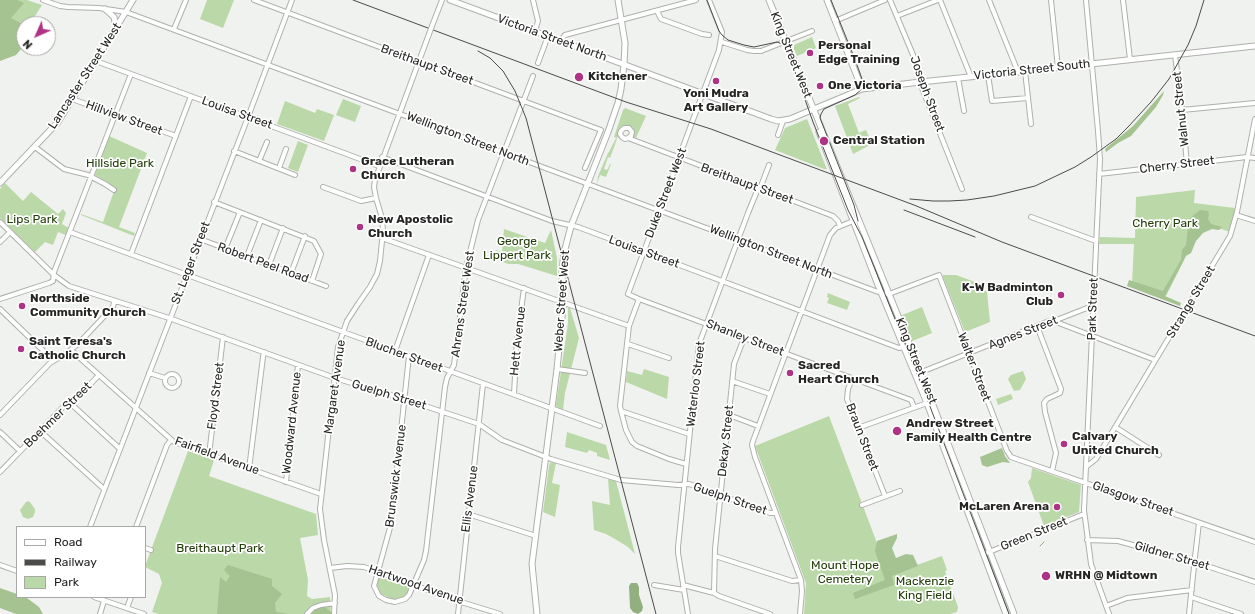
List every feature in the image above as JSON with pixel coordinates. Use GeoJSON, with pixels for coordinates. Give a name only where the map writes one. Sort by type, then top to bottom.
{"type":"FeatureCollection","features":[{"type":"Feature","properties":{"kind":"main road","name":"Lancaster Street West"},"geometry":{"type":"LineString","coordinates":[[0,183],[58,122],[133,0]]}},
{"type":"Feature","properties":{"kind":"main road","name":"Victoria Street North"},"geometry":{"type":"LineString","coordinates":[[450,0],[770,119],[783,121]]}},
{"type":"Feature","properties":{"kind":"main road","name":"Weber Street West"},"geometry":{"type":"LineString","coordinates":[[537,614],[532,564],[557,370],[563,302],[564,253],[571,226],[600,153],[618,102],[624,64],[625,43],[618,0]]}},
{"type":"Feature","properties":{"kind":"main road","name":"King Street West"},"geometry":{"type":"LineString","coordinates":[[769,0],[813,110],[814,118],[856,220],[889,294],[918,374],[1014,614]]}},
{"type":"Feature","properties":{"kind":"main road"},"geometry":{"type":"LineString","coordinates":[[827,0],[862,89]]}},
{"type":"Feature","properties":{"kind":"main road"},"geometry":{"type":"LineString","coordinates":[[105,8],[114,17],[116,27]]}},
{"type":"Feature","properties":{"kind":"main road","name":"Victoria Street South"},"geometry":{"type":"LineString","coordinates":[[813,110],[862,89],[1255,46]]}},
{"type":"Feature","properties":{"kind":"main road"},"geometry":{"type":"LineString","coordinates":[[783,121],[813,110]]}},
{"type":"Feature","properties":{"kind":"main road","name":"King Street West"},"geometry":{"type":"LineString","coordinates":[[856,220],[881,293],[904,347],[918,374],[926,402],[1006,614]]}},
{"type":"Feature","properties":{"kind":"street","name":"Wellington Street North"},"geometry":{"type":"LineString","coordinates":[[43,0],[60,6],[105,8],[126,12],[660,210],[817,270],[881,293],[889,294]]}},
{"type":"Feature","properties":{"kind":"street"},"geometry":{"type":"LineString","coordinates":[[174,29],[186,0]]}},
{"type":"Feature","properties":{"kind":"street","name":"Breithaupt Street"},"geometry":{"type":"LineString","coordinates":[[254,0],[601,130],[585,168]]}},
{"type":"Feature","properties":{"kind":"street","name":"St. Leger Street"},"geometry":{"type":"LineString","coordinates":[[90,526],[292,0]]}},
{"type":"Feature","properties":{"kind":"street","name":"Margaret Avenue"},"geometry":{"type":"LineString","coordinates":[[334,614],[335,603],[320,515],[321,494],[338,347],[347,321],[370,288],[377,274],[380,261],[383,225],[376,198],[374,180],[442,0]]}},
{"type":"Feature","properties":{"kind":"street"},"geometry":{"type":"LineString","coordinates":[[533,0],[538,22],[535,31]]}},
{"type":"Feature","properties":{"kind":"street"},"geometry":{"type":"LineString","coordinates":[[560,41],[565,35],[696,0]]}},
{"type":"Feature","properties":{"kind":"street"},"geometry":{"type":"LineString","coordinates":[[710,0],[722,32],[722,42],[754,51],[767,49],[812,31]]}},
{"type":"Feature","properties":{"kind":"street"},"geometry":{"type":"LineString","coordinates":[[835,21],[885,0]]}},
{"type":"Feature","properties":{"kind":"street","name":"Joseph Street"},"geometry":{"type":"LineString","coordinates":[[890,0],[916,62],[920,82],[962,189]]}},
{"type":"Feature","properties":{"kind":"street"},"geometry":{"type":"LineString","coordinates":[[897,16],[939,0],[971,77]]}},
{"type":"Feature","properties":{"kind":"street"},"geometry":{"type":"LineString","coordinates":[[990,0],[1018,72]]}},
{"type":"Feature","properties":{"kind":"street"},"geometry":{"type":"LineString","coordinates":[[1051,0],[1058,68]]}},
{"type":"Feature","properties":{"kind":"street","name":"Park Street"},"geometry":{"type":"LineString","coordinates":[[1086,0],[1100,148],[1084,514],[1092,569],[1109,614]]}},
{"type":"Feature","properties":{"kind":"street"},"geometry":{"type":"LineString","coordinates":[[1123,0],[1130,59]]}},
{"type":"Feature","properties":{"kind":"street"},"geometry":{"type":"LineString","coordinates":[[657,11],[662,19],[702,34],[709,35]]}},
{"type":"Feature","properties":{"kind":"street"},"geometry":{"type":"LineString","coordinates":[[538,63],[548,36]]}},
{"type":"Feature","properties":{"kind":"street","name":"Duke Street West"},"geometry":{"type":"LineString","coordinates":[[639,299],[630,295],[628,292],[722,42]]}},
{"type":"Feature","properties":{"kind":"street","name":"Walnut Street"},"geometry":{"type":"LineString","coordinates":[[1175,55],[1187,164]]}},
{"type":"Feature","properties":{"kind":"street","name":"Louisa Street"},"geometry":{"type":"LineString","coordinates":[[96,60],[379,166]]}},
{"type":"Feature","properties":{"kind":"street"},"geometry":{"type":"LineString","coordinates":[[1025,71],[1031,124]]}},
{"type":"Feature","properties":{"kind":"street"},"geometry":{"type":"LineString","coordinates":[[0,299],[53,281],[55,270],[131,74]]}},
{"type":"Feature","properties":{"kind":"street"},"geometry":{"type":"LineString","coordinates":[[988,75],[992,101],[1028,98]]}},
{"type":"Feature","properties":{"kind":"street","name":"Ahrens Street West"},"geometry":{"type":"LineString","coordinates":[[414,585],[426,551],[441,411],[445,387],[454,365],[466,268],[478,220],[533,76]]}},
{"type":"Feature","properties":{"kind":"street"},"geometry":{"type":"LineString","coordinates":[[958,78],[964,111]]}},
{"type":"Feature","properties":{"kind":"street"},"geometry":{"type":"LineString","coordinates":[[131,254],[190,96]]}},
{"type":"Feature","properties":{"kind":"street","name":"Hillview Street"},"geometry":{"type":"LineString","coordinates":[[72,99],[176,136]]}},
{"type":"Feature","properties":{"kind":"street"},"geometry":{"type":"LineString","coordinates":[[1182,110],[1255,102]]}},
{"type":"Feature","properties":{"kind":"street","name":"Strange Street"},"geometry":{"type":"LineString","coordinates":[[1086,468],[1096,459],[1230,236],[1236,215],[1255,119]]}},
{"type":"Feature","properties":{"kind":"street"},"geometry":{"type":"LineString","coordinates":[[778,135],[783,121]]}},
{"type":"Feature","properties":{"kind":"street","name":"Breithaupt Street"},"geometry":{"type":"LineString","coordinates":[[628,138],[833,216],[838,221],[840,226]]}},
{"type":"Feature","properties":{"kind":"street"},"geometry":{"type":"LineString","coordinates":[[259,161],[267,142]]}},
{"type":"Feature","properties":{"kind":"street"},"geometry":{"type":"LineString","coordinates":[[35,147],[64,170],[91,177],[114,190]]}},
{"type":"Feature","properties":{"kind":"street"},"geometry":{"type":"LineString","coordinates":[[279,168],[286,149]]}},
{"type":"Feature","properties":{"kind":"street"},"geometry":{"type":"LineString","coordinates":[[234,151],[296,175]]}},
{"type":"Feature","properties":{"kind":"street","name":"Louisa Street"},"geometry":{"type":"LineString","coordinates":[[382,157],[552,221],[571,226],[723,281],[899,348],[904,347]]}},
{"type":"Feature","properties":{"kind":"street","name":"Cherry Street"},"geometry":{"type":"LineString","coordinates":[[1099,174],[1247,157],[1255,158]]}},
{"type":"Feature","properties":{"kind":"street","name":"Waterloo Street"},"geometry":{"type":"LineString","coordinates":[[688,614],[678,547],[699,344],[738,240],[769,165]]}},
{"type":"Feature","properties":{"kind":"street"},"geometry":{"type":"LineString","coordinates":[[323,187],[360,201],[376,198]]}},
{"type":"Feature","properties":{"kind":"street"},"geometry":{"type":"LineString","coordinates":[[214,202],[314,240],[321,254],[312,281]]}},
{"type":"Feature","properties":{"kind":"street"},"geometry":{"type":"LineString","coordinates":[[225,249],[240,212]]}},
{"type":"Feature","properties":{"kind":"street"},"geometry":{"type":"LineString","coordinates":[[1236,215],[1255,221]]}},
{"type":"Feature","properties":{"kind":"street"},"geometry":{"type":"LineString","coordinates":[[1030,217],[1096,241]]}},
{"type":"Feature","properties":{"kind":"street"},"geometry":{"type":"LineString","coordinates":[[246,256],[261,220]]}},
{"type":"Feature","properties":{"kind":"street"},"geometry":{"type":"LineString","coordinates":[[800,614],[802,591],[801,580],[753,450],[753,441],[830,235],[833,230],[856,220]]}},
{"type":"Feature","properties":{"kind":"street","name":"Guelph Street"},"geometry":{"type":"LineString","coordinates":[[0,222],[54,275],[68,286],[114,302],[169,318],[335,378],[479,424],[502,440],[545,457],[618,479],[671,484],[689,484],[770,513],[776,513]]}},
{"type":"Feature","properties":{"kind":"street"},"geometry":{"type":"LineString","coordinates":[[269,265],[283,228]]}},
{"type":"Feature","properties":{"kind":"street"},"geometry":{"type":"LineString","coordinates":[[0,242],[10,232]]}},
{"type":"Feature","properties":{"kind":"street","name":"Blucher Street"},"geometry":{"type":"LineString","coordinates":[[70,232],[600,426]]}},
{"type":"Feature","properties":{"kind":"street"},"geometry":{"type":"LineString","coordinates":[[291,273],[304,236]]}},
{"type":"Feature","properties":{"kind":"street"},"geometry":{"type":"LineString","coordinates":[[382,238],[629,326]]}},
{"type":"Feature","properties":{"kind":"street","name":"Robert Peel Road"},"geometry":{"type":"LineString","coordinates":[[200,239],[326,286]]}},
{"type":"Feature","properties":{"kind":"street"},"geometry":{"type":"LineString","coordinates":[[395,351],[429,254]]}},
{"type":"Feature","properties":{"kind":"street","name":"Walter Street"},"geometry":{"type":"LineString","coordinates":[[889,294],[939,275],[1007,451],[1011,457]]}},
{"type":"Feature","properties":{"kind":"street","name":"Hett Avenue"},"geometry":{"type":"LineString","coordinates":[[514,394],[517,340],[524,288]]}},
{"type":"Feature","properties":{"kind":"street"},"geometry":{"type":"LineString","coordinates":[[639,299],[629,326],[620,406],[626,430],[632,442],[637,446],[686,464]]}},
{"type":"Feature","properties":{"kind":"street","name":"Shanley Street"},"geometry":{"type":"LineString","coordinates":[[639,299],[911,400],[914,407]]}},
{"type":"Feature","properties":{"kind":"street"},"geometry":{"type":"LineString","coordinates":[[0,415],[53,360],[71,350],[106,315],[113,307],[114,302]]}},
{"type":"Feature","properties":{"kind":"street","name":"Agnes Street"},"geometry":{"type":"LineString","coordinates":[[918,374],[1049,321],[1056,322],[1059,319],[1087,308]]}},
{"type":"Feature","properties":{"kind":"street"},"geometry":{"type":"LineString","coordinates":[[0,309],[53,360]]}},
{"type":"Feature","properties":{"kind":"street"},"geometry":{"type":"LineString","coordinates":[[1056,322],[1155,360]]}},
{"type":"Feature","properties":{"kind":"street"},"geometry":{"type":"LineString","coordinates":[[1037,326],[1061,389],[1060,393],[1047,398],[1044,404],[1056,453],[1052,471]]}},
{"type":"Feature","properties":{"kind":"street","name":"Floyd Street"},"geometry":{"type":"LineString","coordinates":[[209,455],[223,337]]}},
{"type":"Feature","properties":{"kind":"street","name":"Dekay Street"},"geometry":{"type":"LineString","coordinates":[[714,593],[715,556],[720,496],[732,380],[734,364],[744,338]]}},
{"type":"Feature","properties":{"kind":"street"},"geometry":{"type":"LineString","coordinates":[[628,344],[669,358]]}},
{"type":"Feature","properties":{"kind":"street","name":"Fairfield Avenue"},"geometry":{"type":"LineString","coordinates":[[71,350],[174,442],[321,494]]}},
{"type":"Feature","properties":{"kind":"street"},"geometry":{"type":"LineString","coordinates":[[250,469],[264,352]]}},
{"type":"Feature","properties":{"kind":"street","name":"Brunswick Avenue"},"geometry":{"type":"LineString","coordinates":[[409,356],[391,524],[374,586],[379,596],[386,600],[395,602],[405,599],[409,595],[414,585]]}},
{"type":"Feature","properties":{"kind":"street","name":"Woodward Avenue"},"geometry":{"type":"LineString","coordinates":[[286,482],[298,365]]}},
{"type":"Feature","properties":{"kind":"street"},"geometry":{"type":"LineString","coordinates":[[557,370],[585,373]]}},
{"type":"Feature","properties":{"kind":"street"},"geometry":{"type":"LineString","coordinates":[[149,373],[165,378]]}},
{"type":"Feature","properties":{"kind":"street","name":"Boehmer Street"},"geometry":{"type":"LineString","coordinates":[[0,472],[65,405],[79,396],[99,375]]}},
{"type":"Feature","properties":{"kind":"street","name":"Braun Street"},"geometry":{"type":"LineString","coordinates":[[852,379],[847,395],[849,404],[885,496]]}},
{"type":"Feature","properties":{"kind":"street"},"geometry":{"type":"LineString","coordinates":[[732,380],[770,394]]}},
{"type":"Feature","properties":{"kind":"street","name":"Ellis Avenue"},"geometry":{"type":"LineString","coordinates":[[458,614],[458,600],[483,384]]}},
{"type":"Feature","properties":{"kind":"street"},"geometry":{"type":"LineString","coordinates":[[69,402],[119,448]]}},
{"type":"Feature","properties":{"kind":"street"},"geometry":{"type":"LineString","coordinates":[[858,428],[926,402]]}},
{"type":"Feature","properties":{"kind":"street"},"geometry":{"type":"LineString","coordinates":[[621,411],[689,434]]}},
{"type":"Feature","properties":{"kind":"street"},"geometry":{"type":"LineString","coordinates":[[729,415],[758,426]]}},
{"type":"Feature","properties":{"kind":"street"},"geometry":{"type":"LineString","coordinates":[[1115,427],[1159,455]]}},
{"type":"Feature","properties":{"kind":"street"},"geometry":{"type":"LineString","coordinates":[[40,431],[104,489]]}},
{"type":"Feature","properties":{"kind":"street"},"geometry":{"type":"LineString","coordinates":[[0,432],[20,451]]}},
{"type":"Feature","properties":{"kind":"street"},"geometry":{"type":"LineString","coordinates":[[136,526],[167,445],[171,440]]}},
{"type":"Feature","properties":{"kind":"street","name":"Glasgow Street"},"geometry":{"type":"LineString","coordinates":[[1011,457],[1255,542]]}},
{"type":"Feature","properties":{"kind":"street"},"geometry":{"type":"LineString","coordinates":[[862,505],[900,491]]}},
{"type":"Feature","properties":{"kind":"street"},"geometry":{"type":"LineString","coordinates":[[468,514],[536,536]]}},
{"type":"Feature","properties":{"kind":"street","name":"Green Street"},"geometry":{"type":"LineString","coordinates":[[984,554],[1084,514]]}},
{"type":"Feature","properties":{"kind":"street"},"geometry":{"type":"LineString","coordinates":[[1189,614],[1199,523]]}},
{"type":"Feature","properties":{"kind":"street","name":"Gildner Street"},"geometry":{"type":"LineString","coordinates":[[1087,540],[1118,541],[1194,562],[1255,582]]}},
{"type":"Feature","properties":{"kind":"street"},"geometry":{"type":"LineString","coordinates":[[146,548],[151,550]]}},
{"type":"Feature","properties":{"kind":"street"},"geometry":{"type":"LineString","coordinates":[[715,556],[792,581],[801,580]]}},
{"type":"Feature","properties":{"kind":"street"},"geometry":{"type":"LineString","coordinates":[[0,565],[16,571]]}},
{"type":"Feature","properties":{"kind":"street","name":"Hartwood Avenue"},"geometry":{"type":"LineString","coordinates":[[330,568],[353,566],[364,567],[500,614]]}},
{"type":"Feature","properties":{"kind":"street"},"geometry":{"type":"LineString","coordinates":[[683,584],[714,593],[770,614]]}},
{"type":"Feature","properties":{"kind":"street"},"geometry":{"type":"LineString","coordinates":[[654,585],[684,590]]}},
{"type":"Feature","properties":{"kind":"street"},"geometry":{"type":"LineString","coordinates":[[1106,606],[1127,598],[1192,590]]}},
{"type":"Feature","properties":{"kind":"street"},"geometry":{"type":"LineString","coordinates":[[1191,597],[1241,614]]}},
{"type":"Feature","properties":{"kind":"street"},"geometry":{"type":"LineString","coordinates":[[96,598],[144,614]]}},
{"type":"Feature","properties":{"kind":"street"},"geometry":{"type":"LineString","coordinates":[[127,608],[131,598]]}},
{"type":"Feature","properties":{"kind":"street"},"geometry":{"type":"LineString","coordinates":[[100,614],[104,601]]}},
{"type":"Feature","properties":{"kind":"street"},"geometry":{"type":"LineString","coordinates":[[307,614],[313,608],[335,603]]}},
{"type":"Feature","properties":{"kind":"green space"},"geometry":{"type":"Polygon","coordinates":[[[0,0],[27,0],[42,5],[35,16],[16,16],[16,48],[0,0]]]}},
{"type":"Feature","properties":{"kind":"green space"},"geometry":{"type":"Polygon","coordinates":[[[207,0],[234,0],[223,28],[200,19],[207,0]]]}},
{"type":"Feature","properties":{"kind":"green space"},"geometry":{"type":"Polygon","coordinates":[[[812,37],[816,48],[797,56],[794,45],[812,37]]]}},
{"type":"Feature","properties":{"kind":"green space"},"geometry":{"type":"Polygon","coordinates":[[[859,97],[860,98],[848,104],[859,133],[866,130],[872,144],[853,154],[835,106],[859,97]]]}},
{"type":"Feature","properties":{"kind":"green space"},"geometry":{"type":"Polygon","coordinates":[[[343,99],[361,106],[355,122],[336,115],[343,99]]]}},
{"type":"Feature","properties":{"kind":"green space"},"geometry":{"type":"Polygon","coordinates":[[[285,101],[315,113],[317,109],[334,115],[324,141],[277,124],[285,101]]]}},
{"type":"Feature","properties":{"kind":"green space"},"geometry":{"type":"Polygon","coordinates":[[[625,108],[646,116],[636,138],[633,137],[633,132],[629,126],[623,126],[620,128],[618,132],[619,136],[617,138],[614,137],[625,108]]]}},
{"type":"Feature","properties":{"kind":"green space"},"geometry":{"type":"Polygon","coordinates":[[[807,119],[827,169],[775,150],[785,128],[807,119]]]}},
{"type":"Feature","properties":{"kind":"green space","name":"Hillside Park"},"geometry":{"type":"Polygon","coordinates":[[[109,136],[147,153],[119,227],[135,233],[134,236],[81,215],[103,222],[115,189],[106,181],[95,175],[109,136]]]}},
{"type":"Feature","properties":{"kind":"green space"},"geometry":{"type":"Polygon","coordinates":[[[616,138],[617,139],[610,158],[608,157],[604,169],[607,170],[611,164],[606,177],[600,175],[597,184],[598,176],[616,138]]]}},
{"type":"Feature","properties":{"kind":"green space"},"geometry":{"type":"Polygon","coordinates":[[[298,141],[308,145],[298,172],[288,168],[298,141]]]}},
{"type":"Feature","properties":{"kind":"green space","name":"Lips Park"},"geometry":{"type":"Polygon","coordinates":[[[5,183],[23,201],[31,192],[58,214],[63,209],[66,213],[62,224],[69,228],[66,235],[58,232],[53,245],[45,242],[35,252],[0,218],[0,189],[5,183]]]}},
{"type":"Feature","properties":{"kind":"green space","name":"Cherry Park"},"geometry":{"type":"Polygon","coordinates":[[[1195,190],[1194,203],[1235,208],[1230,232],[1196,220],[1184,260],[1166,296],[1132,283],[1134,244],[1099,244],[1100,237],[1135,238],[1136,197],[1195,190]]]}},
{"type":"Feature","properties":{"kind":"green space","name":"George Lippert Park"},"geometry":{"type":"Polygon","coordinates":[[[504,229],[545,243],[551,230],[557,258],[557,276],[518,264],[509,264],[493,259],[496,250],[502,252],[504,229]]]}},
{"type":"Feature","properties":{"kind":"green space"},"geometry":{"type":"Polygon","coordinates":[[[943,275],[956,275],[975,282],[987,292],[990,322],[965,332],[943,275]]]}},
{"type":"Feature","properties":{"kind":"green space"},"geometry":{"type":"Polygon","coordinates":[[[828,293],[850,302],[847,310],[827,303],[829,298],[827,297],[828,293]]]}},
{"type":"Feature","properties":{"kind":"green space"},"geometry":{"type":"Polygon","coordinates":[[[568,307],[570,308],[579,338],[565,393],[563,410],[556,405],[568,323],[568,307]]]}},
{"type":"Feature","properties":{"kind":"green space"},"geometry":{"type":"Polygon","coordinates":[[[922,307],[932,333],[910,342],[900,316],[922,307]]]}},
{"type":"Feature","properties":{"kind":"green space"},"geometry":{"type":"Polygon","coordinates":[[[644,369],[669,377],[667,399],[626,382],[627,371],[642,375],[644,369]]]}},
{"type":"Feature","properties":{"kind":"green space"},"geometry":{"type":"Polygon","coordinates":[[[1023,371],[1026,379],[1020,390],[1014,391],[1008,379],[1011,375],[1023,371]]]}},
{"type":"Feature","properties":{"kind":"green space"},"geometry":{"type":"Polygon","coordinates":[[[1011,394],[1013,399],[998,405],[996,399],[1011,394]]]}},
{"type":"Feature","properties":{"kind":"green space","name":"Mount Hope Cemetery"},"geometry":{"type":"Polygon","coordinates":[[[829,416],[889,575],[942,556],[947,570],[945,571],[958,607],[957,612],[950,614],[804,614],[806,583],[755,446],[829,416]]]}},
{"type":"Feature","properties":{"kind":"green space"},"geometry":{"type":"Polygon","coordinates":[[[567,432],[606,445],[610,460],[597,456],[597,453],[589,450],[587,453],[565,447],[567,432]]]}},
{"type":"Feature","properties":{"kind":"green space","name":"Breithaupt Park"},"geometry":{"type":"Polygon","coordinates":[[[188,451],[214,460],[209,476],[316,514],[318,535],[300,538],[308,580],[307,596],[312,599],[330,597],[331,614],[159,614],[152,612],[162,583],[159,574],[146,568],[146,563],[188,451]]]}},
{"type":"Feature","properties":{"kind":"green space"},"geometry":{"type":"Polygon","coordinates":[[[552,462],[556,463],[552,483],[560,485],[555,517],[543,512],[549,466],[552,462]]]}},
{"type":"Feature","properties":{"kind":"green space"},"geometry":{"type":"Polygon","coordinates":[[[1032,468],[1081,485],[1079,512],[1044,526],[1028,482],[1031,478],[1032,468]]]}},
{"type":"Feature","properties":{"kind":"green space"},"geometry":{"type":"Polygon","coordinates":[[[608,479],[616,481],[635,554],[628,547],[615,539],[594,530],[592,501],[610,505],[608,479]]]}},
{"type":"Feature","properties":{"kind":"green space"},"geometry":{"type":"Polygon","coordinates":[[[29,501],[35,509],[35,512],[33,517],[28,519],[23,517],[20,510],[26,502],[29,501]]]}},
{"type":"Feature","properties":{"kind":"green space"},"geometry":{"type":"Polygon","coordinates":[[[379,576],[410,587],[408,593],[403,598],[394,600],[379,593],[376,583],[379,576]]]}},
{"type":"Feature","properties":{"kind":"shaded area"},"geometry":{"type":"Polygon","coordinates":[[[0,0],[17,0],[24,3],[11,18],[16,21],[16,55],[0,61],[0,0]]]}},
{"type":"Feature","properties":{"kind":"shaded area"},"geometry":{"type":"Polygon","coordinates":[[[1164,91],[1156,107],[1131,136],[1106,152],[1105,149],[1133,126],[1164,91]]]}},
{"type":"Feature","properties":{"kind":"shaded area"},"geometry":{"type":"Polygon","coordinates":[[[1200,210],[1208,211],[1208,219],[1211,224],[1222,227],[1219,230],[1212,229],[1203,233],[1196,241],[1191,253],[1186,256],[1165,296],[1181,303],[1180,306],[1127,286],[1129,280],[1163,291],[1181,260],[1182,250],[1186,245],[1189,219],[1200,210]]]}},
{"type":"Feature","properties":{"kind":"shaded area"},"geometry":{"type":"Polygon","coordinates":[[[1002,448],[1010,463],[1003,462],[987,467],[982,465],[980,457],[1002,448]]]}},
{"type":"Feature","properties":{"kind":"shaded area"},"geometry":{"type":"Polygon","coordinates":[[[897,534],[897,538],[892,548],[896,558],[906,554],[913,555],[918,566],[892,576],[894,585],[855,599],[853,593],[885,580],[875,551],[877,541],[897,534]]]}},
{"type":"Feature","properties":{"kind":"shaded area"},"geometry":{"type":"Polygon","coordinates":[[[228,565],[272,579],[272,586],[282,594],[275,603],[276,612],[289,614],[217,614],[220,577],[226,582],[230,576],[224,570],[228,565]]]}},
{"type":"Feature","properties":{"kind":"shaded area"},"geometry":{"type":"Polygon","coordinates":[[[631,583],[637,583],[639,587],[639,595],[643,607],[642,611],[638,614],[633,612],[630,608],[629,586],[631,583]]]}},
{"type":"Feature","properties":{"kind":"shaded area"},"geometry":{"type":"Polygon","coordinates":[[[0,588],[16,594],[16,598],[27,598],[39,607],[43,614],[16,614],[0,608],[0,588]]]}},
{"type":"Feature","properties":{"kind":"shaded area"},"geometry":{"type":"Polygon","coordinates":[[[318,607],[325,607],[331,612],[331,614],[307,614],[318,607]]]}},
{"type":"Feature","properties":{"kind":"waterway"},"geometry":{"type":"LineString","coordinates":[[1040,546],[1044,542]]}},
{"type":"Feature","properties":{"kind":"tram line"},"geometry":{"type":"LineString","coordinates":[[707,0],[719,31],[728,40],[754,47],[777,42],[782,44],[787,49],[813,122],[848,210],[862,237],[926,396],[1009,614]]}},
{"type":"Feature","properties":{"kind":"tram line"},"geometry":{"type":"LineString","coordinates":[[831,0],[856,62],[863,85],[862,89],[855,95],[824,109],[820,118],[854,205],[858,221]]}},
{"type":"Feature","properties":{"kind":"railway"},"geometry":{"type":"LineString","coordinates":[[353,0],[626,102],[711,129],[914,205],[1002,242],[1255,336]]}},
{"type":"Feature","properties":{"kind":"railway"},"geometry":{"type":"LineString","coordinates":[[910,199],[949,201],[994,196],[1035,186],[1075,167],[1091,157],[1116,139],[1151,102],[1169,79],[1188,45],[1204,0]]}},
{"type":"Feature","properties":{"kind":"railway"},"geometry":{"type":"LineString","coordinates":[[478,51],[490,58],[503,71],[515,91],[526,118],[656,614]]}},
{"type":"Feature","properties":{"kind":"railway"},"geometry":{"type":"LineString","coordinates":[[904,210],[975,237]]}},
{"type":"Feature","properties":{"kind":"place","name":"Personal Edge Training"},"geometry":{"type":"Point","coordinates":[810,53]}},
{"type":"Feature","properties":{"kind":"place","name":"Kitchener"},"geometry":{"type":"Point","coordinates":[579,77]}},
{"type":"Feature","properties":{"kind":"place","name":"Yoni Mudra Art Gallery"},"geometry":{"type":"Point","coordinates":[716,81]}},
{"type":"Feature","properties":{"kind":"place","name":"One Victoria"},"geometry":{"type":"Point","coordinates":[820,86]}},
{"type":"Feature","properties":{"kind":"place","name":"Central Station"},"geometry":{"type":"Point","coordinates":[824,141]}},
{"type":"Feature","properties":{"kind":"place","name":"Grace Lutheran Church"},"geometry":{"type":"Point","coordinates":[353,169]}},
{"type":"Feature","properties":{"kind":"place","name":"New Apostolic Church"},"geometry":{"type":"Point","coordinates":[360,227]}},
{"type":"Feature","properties":{"kind":"place","name":"K-W Badminton Club"},"geometry":{"type":"Point","coordinates":[1061,295]}},
{"type":"Feature","properties":{"kind":"place","name":"Northside Community Church"},"geometry":{"type":"Point","coordinates":[22,306]}},
{"type":"Feature","properties":{"kind":"place","name":"Saint Teresa's Catholic Church"},"geometry":{"type":"Point","coordinates":[21,349]}},
{"type":"Feature","properties":{"kind":"place","name":"Sacred Heart Church"},"geometry":{"type":"Point","coordinates":[790,373]}},
{"type":"Feature","properties":{"kind":"place","name":"Andrew Street Family Health Centre"},"geometry":{"type":"Point","coordinates":[897,431]}},
{"type":"Feature","properties":{"kind":"place","name":"Calvary United Church"},"geometry":{"type":"Point","coordinates":[1064,444]}},
{"type":"Feature","properties":{"kind":"place","name":"McLaren Arena"},"geometry":{"type":"Point","coordinates":[1057,507]}},
{"type":"Feature","properties":{"kind":"place","name":"WRHN @ Midtown"},"geometry":{"type":"Point","coordinates":[1046,576]}},
{"type":"Feature","properties":{"kind":"park label","name":"Mackenzie King Field"},"geometry":{"type":"Point","coordinates":[925,589]}}]}
